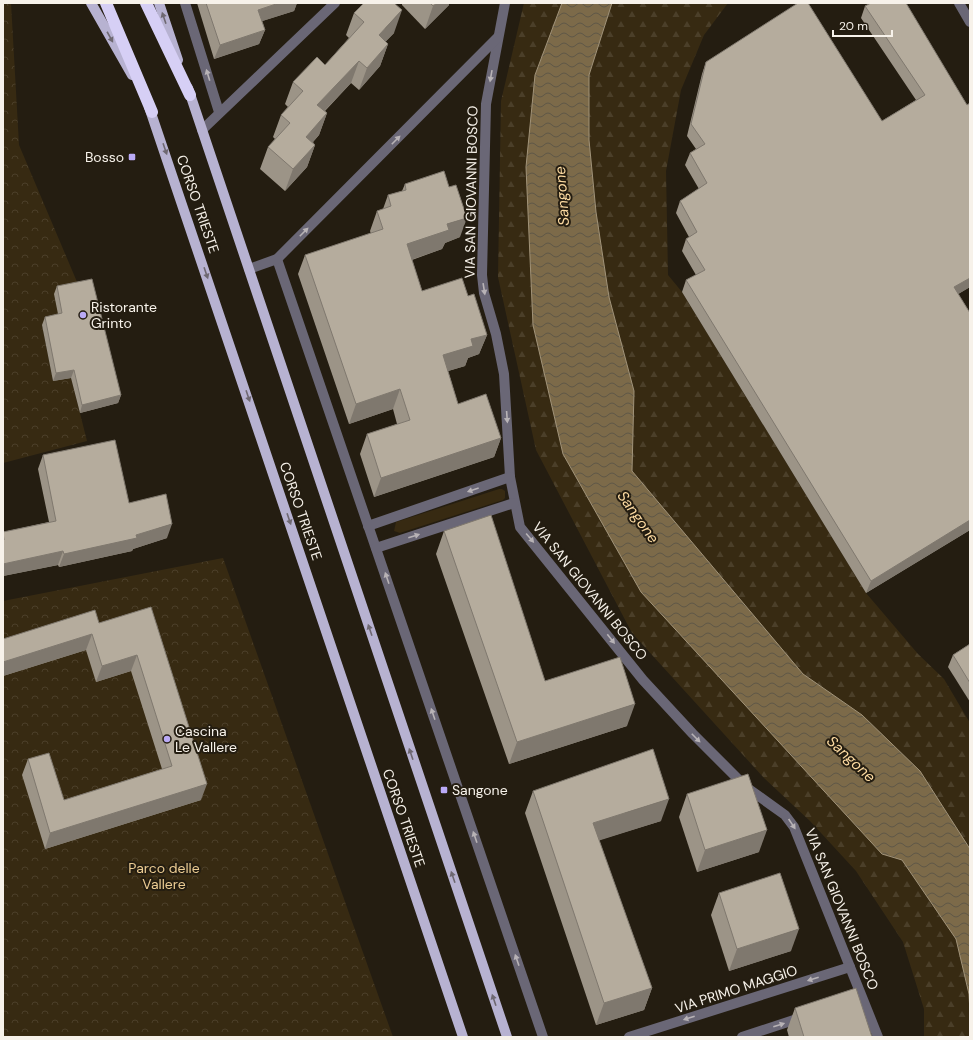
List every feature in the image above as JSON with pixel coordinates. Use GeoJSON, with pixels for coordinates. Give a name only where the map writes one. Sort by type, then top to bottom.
{"type":"FeatureCollection","features":[{"type":"Feature","properties":{"kind":"highway"},"geometry":{"type":"LineString","coordinates":[[106,3],[152,112]]}},
{"type":"Feature","properties":{"kind":"highway"},"geometry":{"type":"LineString","coordinates":[[146,3],[190,95]]}},
{"type":"Feature","properties":{"kind":"main road","name":"CORSO TRIESTE"},"geometry":{"type":"LineString","coordinates":[[91,3],[152,112],[463,1037]]}},
{"type":"Feature","properties":{"kind":"main road","name":"CORSO TRIESTE"},"geometry":{"type":"LineString","coordinates":[[159,3],[507,1037]]}},
{"type":"Feature","properties":{"kind":"street"},"geometry":{"type":"LineString","coordinates":[[185,3],[219,112]]}},
{"type":"Feature","properties":{"kind":"street"},"geometry":{"type":"LineString","coordinates":[[202,130],[219,112],[335,3]]}},
{"type":"Feature","properties":{"kind":"street","name":"VIA SAN GIOVANNI BOSCO"},"geometry":{"type":"LineString","coordinates":[[505,3],[486,104],[482,275],[484,293],[496,334],[504,374],[510,478],[514,504],[520,527],[643,680],[693,734],[746,787],[785,815],[794,826],[850,967],[858,999],[878,1037]]}},
{"type":"Feature","properties":{"kind":"street"},"geometry":{"type":"LineString","coordinates":[[958,3],[970,22]]}},
{"type":"Feature","properties":{"kind":"street"},"geometry":{"type":"LineString","coordinates":[[249,269],[277,259],[498,38]]}},
{"type":"Feature","properties":{"kind":"street"},"geometry":{"type":"LineString","coordinates":[[277,259],[543,1037]]}},
{"type":"Feature","properties":{"kind":"street"},"geometry":{"type":"LineString","coordinates":[[368,526],[510,478]]}},
{"type":"Feature","properties":{"kind":"street"},"geometry":{"type":"LineString","coordinates":[[376,548],[514,504]]}},
{"type":"Feature","properties":{"kind":"street","name":"VIA PRIMO MAGGIO"},"geometry":{"type":"LineString","coordinates":[[629,1037],[850,967]]}},
{"type":"Feature","properties":{"kind":"street"},"geometry":{"type":"LineString","coordinates":[[742,1037],[809,1015]]}},
{"type":"Feature","properties":{"kind":"green space"},"geometry":{"type":"Polygon","coordinates":[[[3,3],[11,3],[19,145],[80,289],[59,322],[42,325],[53,381],[71,378],[87,441],[3,463],[3,3]]]}},
{"type":"Feature","properties":{"kind":"green space"},"geometry":{"type":"Polygon","coordinates":[[[524,3],[562,3],[535,75],[641,592],[882,853],[902,860],[957,939],[969,994],[970,1037],[924,1037],[924,1009],[903,942],[856,871],[810,821],[764,778],[632,633],[536,450],[498,277],[501,101],[524,3]]]}},
{"type":"Feature","properties":{"kind":"green space"},"geometry":{"type":"Polygon","coordinates":[[[612,3],[728,3],[704,35],[681,90],[666,171],[668,275],[682,292],[866,593],[918,654],[944,679],[970,723],[970,849],[920,771],[862,715],[803,674],[632,471],[634,391],[609,297],[596,212],[589,140],[589,75],[612,3]]]}},
{"type":"Feature","properties":{"kind":"green space"},"geometry":{"type":"Polygon","coordinates":[[[499,489],[505,491],[505,498],[503,500],[400,533],[394,531],[396,522],[499,489]]]}},
{"type":"Feature","properties":{"kind":"green space","name":"Parco delle Vallere"},"geometry":{"type":"Polygon","coordinates":[[[223,558],[393,1037],[3,1037],[3,601],[223,558]]]}},
{"type":"Feature","properties":{"kind":"water"},"geometry":{"type":"Polygon","coordinates":[[[562,3],[612,3],[589,75],[589,140],[596,212],[609,297],[634,391],[632,471],[803,674],[862,715],[920,771],[970,849],[970,1013],[969,994],[956,939],[902,860],[882,854],[641,592],[563,454],[533,325],[526,167],[535,75],[562,3]]]}},
{"type":"Feature","properties":{"kind":"building"},"geometry":{"type":"Polygon","coordinates":[[[206,3],[279,3],[258,10],[265,30],[220,45],[206,3]]]}},
{"type":"Feature","properties":{"kind":"building"},"geometry":{"type":"Polygon","coordinates":[[[364,3],[394,3],[402,10],[379,35],[388,44],[367,68],[359,61],[317,105],[327,113],[306,137],[315,145],[293,169],[268,147],[290,123],[281,115],[303,91],[293,82],[317,57],[325,65],[364,22],[354,13],[364,3]]]}},
{"type":"Feature","properties":{"kind":"building"},"geometry":{"type":"Polygon","coordinates":[[[430,3],[437,3],[433,6],[430,3]]]}},
{"type":"Feature","properties":{"kind":"building"},"geometry":{"type":"Polygon","coordinates":[[[798,3],[808,3],[882,121],[925,95],[865,6],[871,3],[906,3],[967,105],[970,103],[970,278],[954,287],[970,313],[970,520],[871,581],[686,280],[705,270],[686,239],[697,232],[680,201],[707,183],[690,153],[705,144],[691,124],[706,62],[798,3]]]}},
{"type":"Feature","properties":{"kind":"building"},"geometry":{"type":"Polygon","coordinates":[[[444,171],[449,187],[456,185],[467,218],[447,224],[449,230],[407,244],[422,291],[462,278],[468,296],[474,294],[487,335],[471,339],[473,346],[443,355],[458,404],[486,394],[501,438],[381,478],[367,434],[410,420],[400,389],[356,404],[305,255],[383,229],[377,211],[391,206],[388,195],[406,190],[405,184],[444,171]]]}},
{"type":"Feature","properties":{"kind":"building"},"geometry":{"type":"Polygon","coordinates":[[[92,279],[121,395],[82,405],[74,370],[56,373],[45,317],[62,313],[57,286],[92,279]]]}},
{"type":"Feature","properties":{"kind":"building"},"geometry":{"type":"Polygon","coordinates":[[[115,440],[129,503],[166,494],[172,524],[136,535],[137,538],[64,554],[63,551],[3,564],[3,532],[56,521],[43,455],[115,440]]]}},
{"type":"Feature","properties":{"kind":"building"},"geometry":{"type":"Polygon","coordinates":[[[491,515],[545,681],[620,657],[635,704],[517,742],[444,531],[491,515]]]}},
{"type":"Feature","properties":{"kind":"building"},"geometry":{"type":"Polygon","coordinates":[[[151,607],[207,784],[50,833],[28,759],[49,753],[64,800],[172,766],[137,655],[102,666],[92,634],[3,662],[3,639],[95,610],[99,623],[151,607]]]}},
{"type":"Feature","properties":{"kind":"building"},"geometry":{"type":"Polygon","coordinates":[[[970,644],[970,683],[953,655],[970,644]]]}},
{"type":"Feature","properties":{"kind":"building"},"geometry":{"type":"Polygon","coordinates":[[[653,749],[669,799],[593,823],[652,988],[604,1003],[533,791],[653,749]]]}},
{"type":"Feature","properties":{"kind":"building"},"geometry":{"type":"Polygon","coordinates":[[[748,774],[767,830],[705,850],[687,794],[748,774]]]}},
{"type":"Feature","properties":{"kind":"building"},"geometry":{"type":"Polygon","coordinates":[[[780,873],[799,929],[737,949],[719,893],[780,873]]]}},
{"type":"Feature","properties":{"kind":"building"},"geometry":{"type":"Polygon","coordinates":[[[856,988],[872,1037],[804,1037],[795,1008],[856,988]]]}},
{"type":"Feature","properties":{"kind":"place","name":"Bosso"},"geometry":{"type":"Point","coordinates":[132,157]}},
{"type":"Feature","properties":{"kind":"place","name":"Ristorante Grinto"},"geometry":{"type":"Point","coordinates":[83,315]}},
{"type":"Feature","properties":{"kind":"place","name":"Cascina Le Vallere"},"geometry":{"type":"Point","coordinates":[167,739]}},
{"type":"Feature","properties":{"kind":"place","name":"Sangone"},"geometry":{"type":"Point","coordinates":[444,790]}}]}
